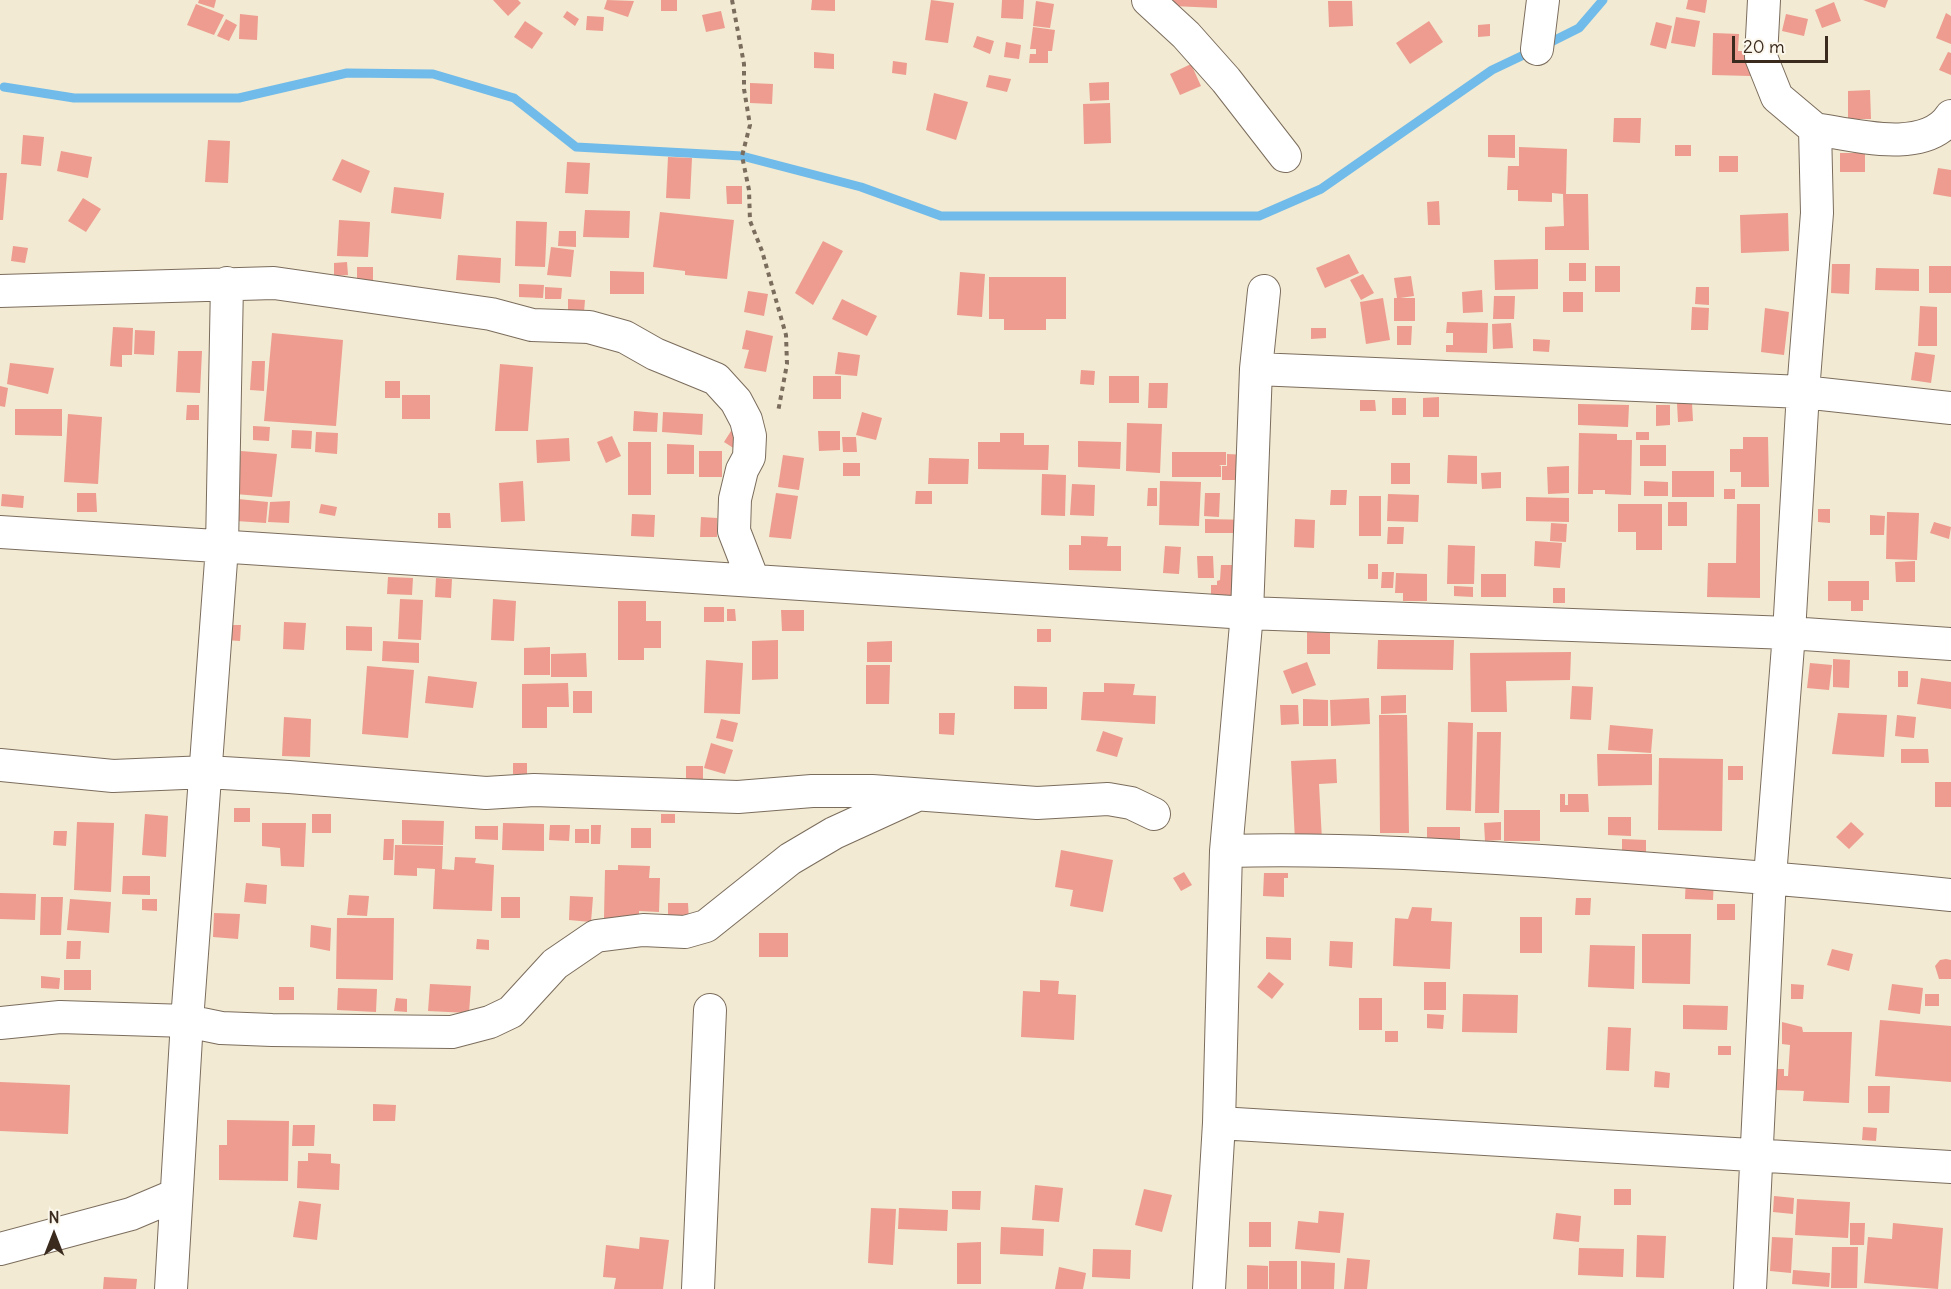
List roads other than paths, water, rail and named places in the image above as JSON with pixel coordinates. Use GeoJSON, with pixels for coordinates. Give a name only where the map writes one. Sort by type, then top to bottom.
{"type":"FeatureCollection","features":[{"type":"Feature","properties":{"kind":"street"},"geometry":{"type":"LineString","coordinates":[[1148,0],[1194,44],[1285,156]]}},
{"type":"Feature","properties":{"kind":"street"},"geometry":{"type":"LineString","coordinates":[[1537,49],[1544,0]]}},
{"type":"Feature","properties":{"kind":"street"},"geometry":{"type":"LineString","coordinates":[[1764,0],[1761,57],[1777,97],[1815,129],[1902,141],[1944,127],[1951,116]]}},
{"type":"Feature","properties":{"kind":"street"},"geometry":{"type":"LineString","coordinates":[[1750,1289],[1770,877],[1817,213],[1815,129]]}},
{"type":"Feature","properties":{"kind":"street"},"geometry":{"type":"LineString","coordinates":[[171,1289],[187,1021],[222,548],[227,283]]}},
{"type":"Feature","properties":{"kind":"street"},"geometry":{"type":"LineString","coordinates":[[0,291],[274,283],[345,291],[491,314],[532,325],[589,327],[625,338],[656,354],[716,379],[736,401],[747,420],[750,436],[749,457],[742,470],[735,500],[734,531],[753,580]]}},
{"type":"Feature","properties":{"kind":"street"},"geometry":{"type":"LineString","coordinates":[[1209,1289],[1219,1123],[1226,851],[1247,613],[1256,369],[1264,291]]}},
{"type":"Feature","properties":{"kind":"street"},"geometry":{"type":"LineString","coordinates":[[1256,369],[1803,392],[1951,408]]}},
{"type":"Feature","properties":{"kind":"street"},"geometry":{"type":"LineString","coordinates":[[0,532],[1247,613],[1789,633],[1951,644]]}},
{"type":"Feature","properties":{"kind":"street"},"geometry":{"type":"LineString","coordinates":[[0,765],[113,776],[207,772],[486,793],[534,790],[738,796],[812,791],[919,794],[1037,803],[1108,799],[1131,803],[1154,814]]}},
{"type":"Feature","properties":{"kind":"street"},"geometry":{"type":"LineString","coordinates":[[0,1023],[60,1017],[187,1021],[221,1028],[394,1033],[452,1032],[490,1022],[512,1012],[555,964],[596,936],[643,930],[685,932],[706,926],[790,859],[834,833],[919,794]]}},
{"type":"Feature","properties":{"kind":"street"},"geometry":{"type":"LineString","coordinates":[[1226,851],[1305,849],[1452,855],[1770,877],[1951,895]]}},
{"type":"Feature","properties":{"kind":"street"},"geometry":{"type":"LineString","coordinates":[[698,1289],[710,1010]]}},
{"type":"Feature","properties":{"kind":"street"},"geometry":{"type":"LineString","coordinates":[[1219,1123],[1951,1167]]}},
{"type":"Feature","properties":{"kind":"street"},"geometry":{"type":"LineString","coordinates":[[0,1249],[131,1215],[176,1195]]}},
{"type":"Feature","properties":{"kind":"waterway"},"geometry":{"type":"LineString","coordinates":[[1545,45],[1579,28],[1603,0]]}},
{"type":"Feature","properties":{"kind":"waterway"},"geometry":{"type":"LineString","coordinates":[[4,87],[74,98],[239,98],[347,73],[433,74],[514,98],[576,147],[742,156],[861,187],[941,216],[1259,216],[1321,189],[1492,70],[1532,51]]}}]}
